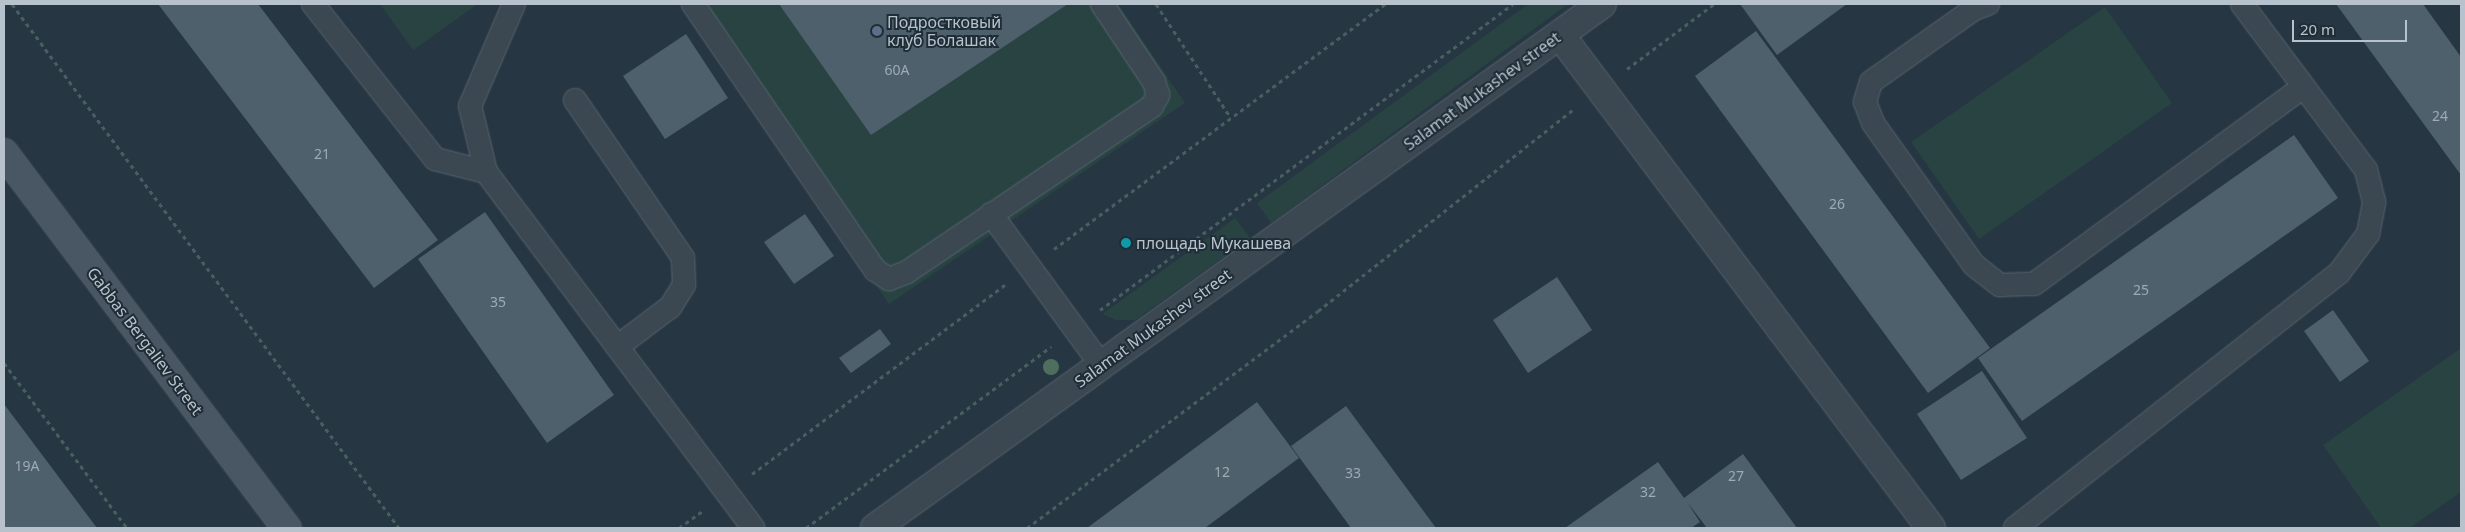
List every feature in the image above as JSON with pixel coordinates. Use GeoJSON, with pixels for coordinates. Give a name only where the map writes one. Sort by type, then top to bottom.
{"type":"FeatureCollection","features":[{"type":"Feature","properties":{"kind":"street","name":"Salamat Mukashev street"},"geometry":{"type":"LineString","coordinates":[[875,528],[1602,4]]}},
{"type":"Feature","properties":{"kind":"street"},"geometry":{"type":"LineString","coordinates":[[1560,36],[1931,528]]}},
{"type":"Feature","properties":{"kind":"street","name":"Gabbas Bergaliev Street"},"geometry":{"type":"LineString","coordinates":[[4,153],[287,528]]}},
{"type":"Feature","properties":{"kind":"lane"},"geometry":{"type":"LineString","coordinates":[[313,4],[435,159],[486,172]]}},
{"type":"Feature","properties":{"kind":"lane"},"geometry":{"type":"LineString","coordinates":[[514,4],[470,106],[486,172],[753,528]]}},
{"type":"Feature","properties":{"kind":"lane"},"geometry":{"type":"LineString","coordinates":[[693,4],[875,270],[889,279],[907,272],[1152,106],[1158,95],[1154,82],[1102,4]]}},
{"type":"Feature","properties":{"kind":"lane"},"geometry":{"type":"LineString","coordinates":[[1988,4],[1974,9],[1871,82],[1864,102],[1873,123],[1974,264],[2000,285],[2034,284],[2303,87]]}},
{"type":"Feature","properties":{"kind":"lane"},"geometry":{"type":"LineString","coordinates":[[2015,528],[2339,273],[2368,234],[2374,202],[2366,170],[2242,4]]}},
{"type":"Feature","properties":{"kind":"lane"},"geometry":{"type":"LineString","coordinates":[[575,100],[683,258],[684,285],[670,307],[617,347]]}},
{"type":"Feature","properties":{"kind":"lane"},"geometry":{"type":"LineString","coordinates":[[991,214],[1101,365]]}},
{"type":"Feature","properties":{"kind":"path"},"geometry":{"type":"LineString","coordinates":[[12,4],[399,528]]}},
{"type":"Feature","properties":{"kind":"path"},"geometry":{"type":"LineString","coordinates":[[1156,4],[1231,118]]}},
{"type":"Feature","properties":{"kind":"path"},"geometry":{"type":"LineString","coordinates":[[806,528],[1513,4]]}},
{"type":"Feature","properties":{"kind":"path"},"geometry":{"type":"LineString","coordinates":[[1027,528],[1318,311],[1601,88],[1714,4]]}},
{"type":"Feature","properties":{"kind":"path"},"geometry":{"type":"LineString","coordinates":[[4,363],[127,528]]}},
{"type":"Feature","properties":{"kind":"green space"},"geometry":{"type":"Polygon","coordinates":[[[380,4],[478,4],[413,50],[380,4]]]}},
{"type":"Feature","properties":{"kind":"green space"},"geometry":{"type":"Polygon","coordinates":[[[686,4],[1118,4],[1185,103],[889,304],[686,4]]]}},
{"type":"Feature","properties":{"kind":"green space"},"geometry":{"type":"Polygon","coordinates":[[[1528,4],[1568,4],[1271,223],[1257,203],[1528,4]]]}},
{"type":"Feature","properties":{"kind":"green space"},"geometry":{"type":"Polygon","coordinates":[[[2105,7],[2172,103],[1979,239],[1911,142],[2105,7]]]}},
{"type":"Feature","properties":{"kind":"green space"},"geometry":{"type":"Polygon","coordinates":[[[1235,218],[1250,238],[1135,320],[1116,320],[1102,314],[1235,218]]]}},
{"type":"Feature","properties":{"kind":"green space"},"geometry":{"type":"Polygon","coordinates":[[[2461,348],[2461,492],[2410,528],[2381,528],[2323,445],[2461,348]]]}},
{"type":"Feature","properties":{"kind":"building"},"geometry":{"type":"Polygon","coordinates":[[[158,4],[258,4],[438,240],[374,288],[158,4]]]}},
{"type":"Feature","properties":{"kind":"building"},"geometry":{"type":"Polygon","coordinates":[[[779,4],[1068,4],[871,135],[779,4]]]}},
{"type":"Feature","properties":{"kind":"building"},"geometry":{"type":"Polygon","coordinates":[[[1740,4],[1847,4],[1777,55],[1740,4]]]}},
{"type":"Feature","properties":{"kind":"building"},"geometry":{"type":"Polygon","coordinates":[[[2336,4],[2423,4],[2461,57],[2461,175],[2336,4]]]}},
{"type":"Feature","properties":{"kind":"building"},"geometry":{"type":"Polygon","coordinates":[[[1756,31],[1990,348],[1928,393],[1695,76],[1756,31]]]}},
{"type":"Feature","properties":{"kind":"building"},"geometry":{"type":"Polygon","coordinates":[[[686,34],[728,98],[665,139],[623,76],[686,34]]]}},
{"type":"Feature","properties":{"kind":"building"},"geometry":{"type":"Polygon","coordinates":[[[2294,135],[2338,198],[2022,421],[1978,358],[2294,135]]]}},
{"type":"Feature","properties":{"kind":"building"},"geometry":{"type":"Polygon","coordinates":[[[485,212],[614,395],[547,443],[418,259],[485,212]]]}},
{"type":"Feature","properties":{"kind":"building"},"geometry":{"type":"Polygon","coordinates":[[[805,214],[834,256],[794,284],[764,242],[805,214]]]}},
{"type":"Feature","properties":{"kind":"building"},"geometry":{"type":"Polygon","coordinates":[[[1557,277],[1592,330],[1528,373],[1493,320],[1557,277]]]}},
{"type":"Feature","properties":{"kind":"building"},"geometry":{"type":"Polygon","coordinates":[[[2333,310],[2369,361],[2340,382],[2304,331],[2333,310]]]}},
{"type":"Feature","properties":{"kind":"building"},"geometry":{"type":"Polygon","coordinates":[[[880,329],[891,344],[851,373],[839,358],[880,329]]]}},
{"type":"Feature","properties":{"kind":"building"},"geometry":{"type":"Polygon","coordinates":[[[1982,371],[2027,438],[1961,480],[1917,414],[1982,371]]]}},
{"type":"Feature","properties":{"kind":"building"},"geometry":{"type":"Polygon","coordinates":[[[1257,402],[1299,458],[1205,528],[1087,528],[1257,402]]]}},
{"type":"Feature","properties":{"kind":"building"},"geometry":{"type":"Polygon","coordinates":[[[4,404],[97,528],[4,528],[4,404]]]}},
{"type":"Feature","properties":{"kind":"building"},"geometry":{"type":"Polygon","coordinates":[[[1346,406],[1436,528],[1351,528],[1291,446],[1346,406]]]}},
{"type":"Feature","properties":{"kind":"building"},"geometry":{"type":"Polygon","coordinates":[[[1743,454],[1797,528],[1707,528],[1687,502],[1700,522],[1691,528],[1565,528],[1658,462],[1684,498],[1743,454]]]}},
{"type":"Feature","properties":{"kind":"place","name":"Подростковый клуб Болашак"},"geometry":{"type":"Point","coordinates":[877,31]}},
{"type":"Feature","properties":{"kind":"place","name":"площадь Мукашева"},"geometry":{"type":"Point","coordinates":[1126,243]}}]}
